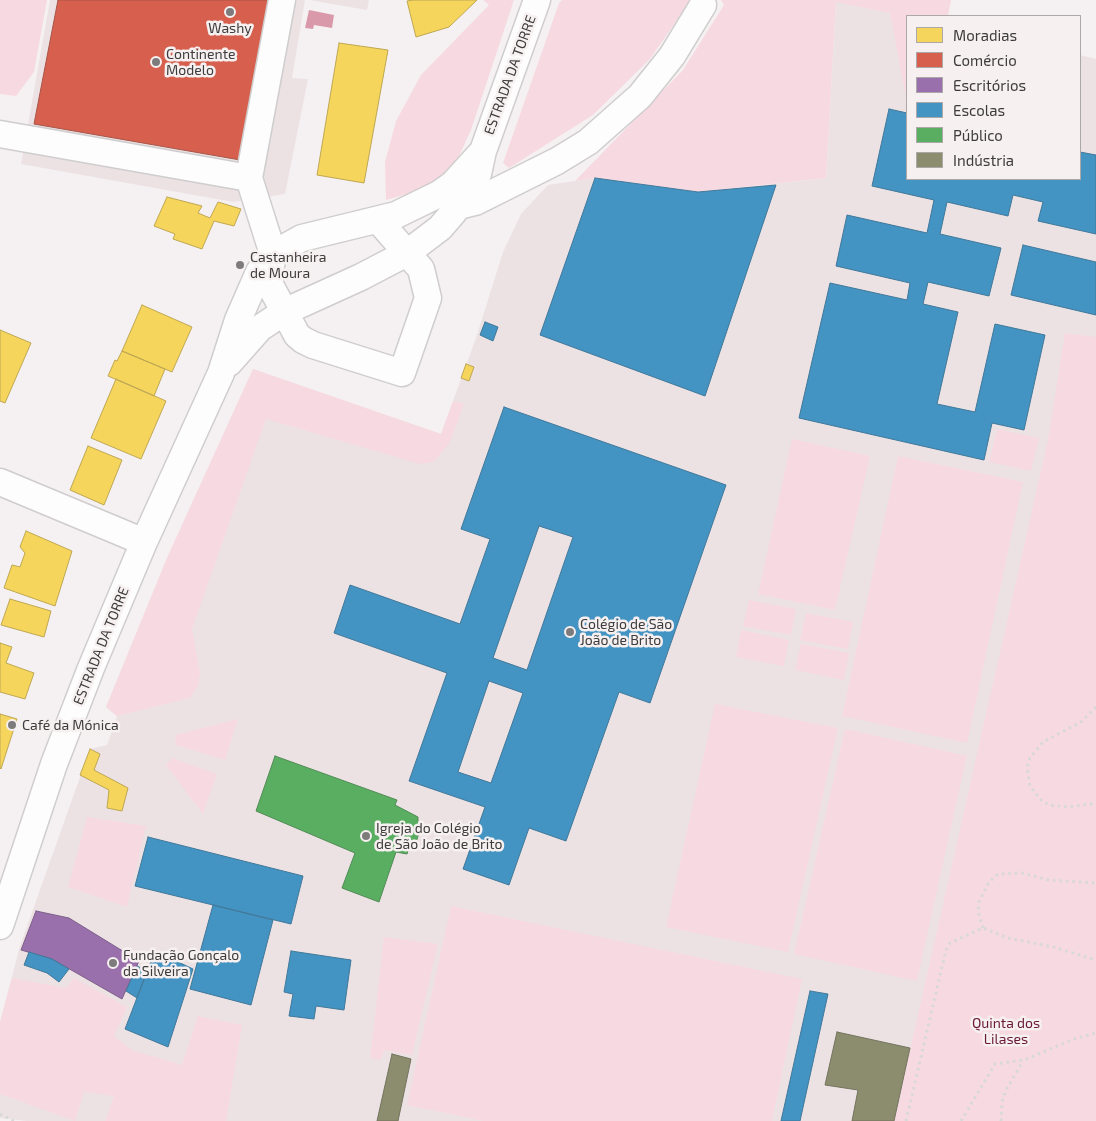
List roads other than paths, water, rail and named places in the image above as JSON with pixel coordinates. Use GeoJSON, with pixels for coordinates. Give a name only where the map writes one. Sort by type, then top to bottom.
{"type":"FeatureCollection","features":[{"type":"Feature","properties":{"kind":"street"},"geometry":{"type":"LineString","coordinates":[[282,0],[249,178],[273,254],[270,285],[297,335],[313,345],[402,373],[428,298],[421,269],[378,220]]}},
{"type":"Feature","properties":{"kind":"street","name":"ESTRADA DA TORRE"},"geometry":{"type":"LineString","coordinates":[[221,373],[243,345],[260,328],[284,312],[361,277],[407,253],[440,228],[459,206],[478,174],[483,151],[537,0]]}},
{"type":"Feature","properties":{"kind":"street"},"geometry":{"type":"LineString","coordinates":[[459,206],[475,202],[557,161],[588,142],[640,96],[672,56],[703,5]]}},
{"type":"Feature","properties":{"kind":"street"},"geometry":{"type":"LineString","coordinates":[[0,134],[249,178]]}},
{"type":"Feature","properties":{"kind":"street","name":"ESTRADA DA TORRE"},"geometry":{"type":"LineString","coordinates":[[0,926],[64,739],[144,542],[221,373],[238,320],[259,272],[273,254],[302,238],[378,220],[414,207],[439,194],[453,184],[483,151]]}},
{"type":"Feature","properties":{"kind":"street"},"geometry":{"type":"LineString","coordinates":[[0,482],[144,542]]}},
{"type":"Feature","properties":{"kind":"place","name":"Washy"},"geometry":{"type":"Point","coordinates":[230,12]}},
{"type":"Feature","properties":{"kind":"place","name":"Continente Modelo"},"geometry":{"type":"Point","coordinates":[156,62]}},
{"type":"Feature","properties":{"kind":"place","name":"Castanheira de Moura"},"geometry":{"type":"Point","coordinates":[240,265]}},
{"type":"Feature","properties":{"kind":"place","name":"Colégio de São João de Brito"},"geometry":{"type":"Point","coordinates":[570,632]}},
{"type":"Feature","properties":{"kind":"place","name":"Café da Mónica"},"geometry":{"type":"Point","coordinates":[12,725]}},
{"type":"Feature","properties":{"kind":"place","name":"Igreja do Colégio de São João de Brito"},"geometry":{"type":"Point","coordinates":[366,836]}},
{"type":"Feature","properties":{"kind":"place","name":"Fundação Gonçalo da Silveira"},"geometry":{"type":"Point","coordinates":[113,963]}},
{"type":"Feature","properties":{"kind":"park label","name":"Quinta dos Lilases"},"geometry":{"type":"Point","coordinates":[1006,1032]}}]}
